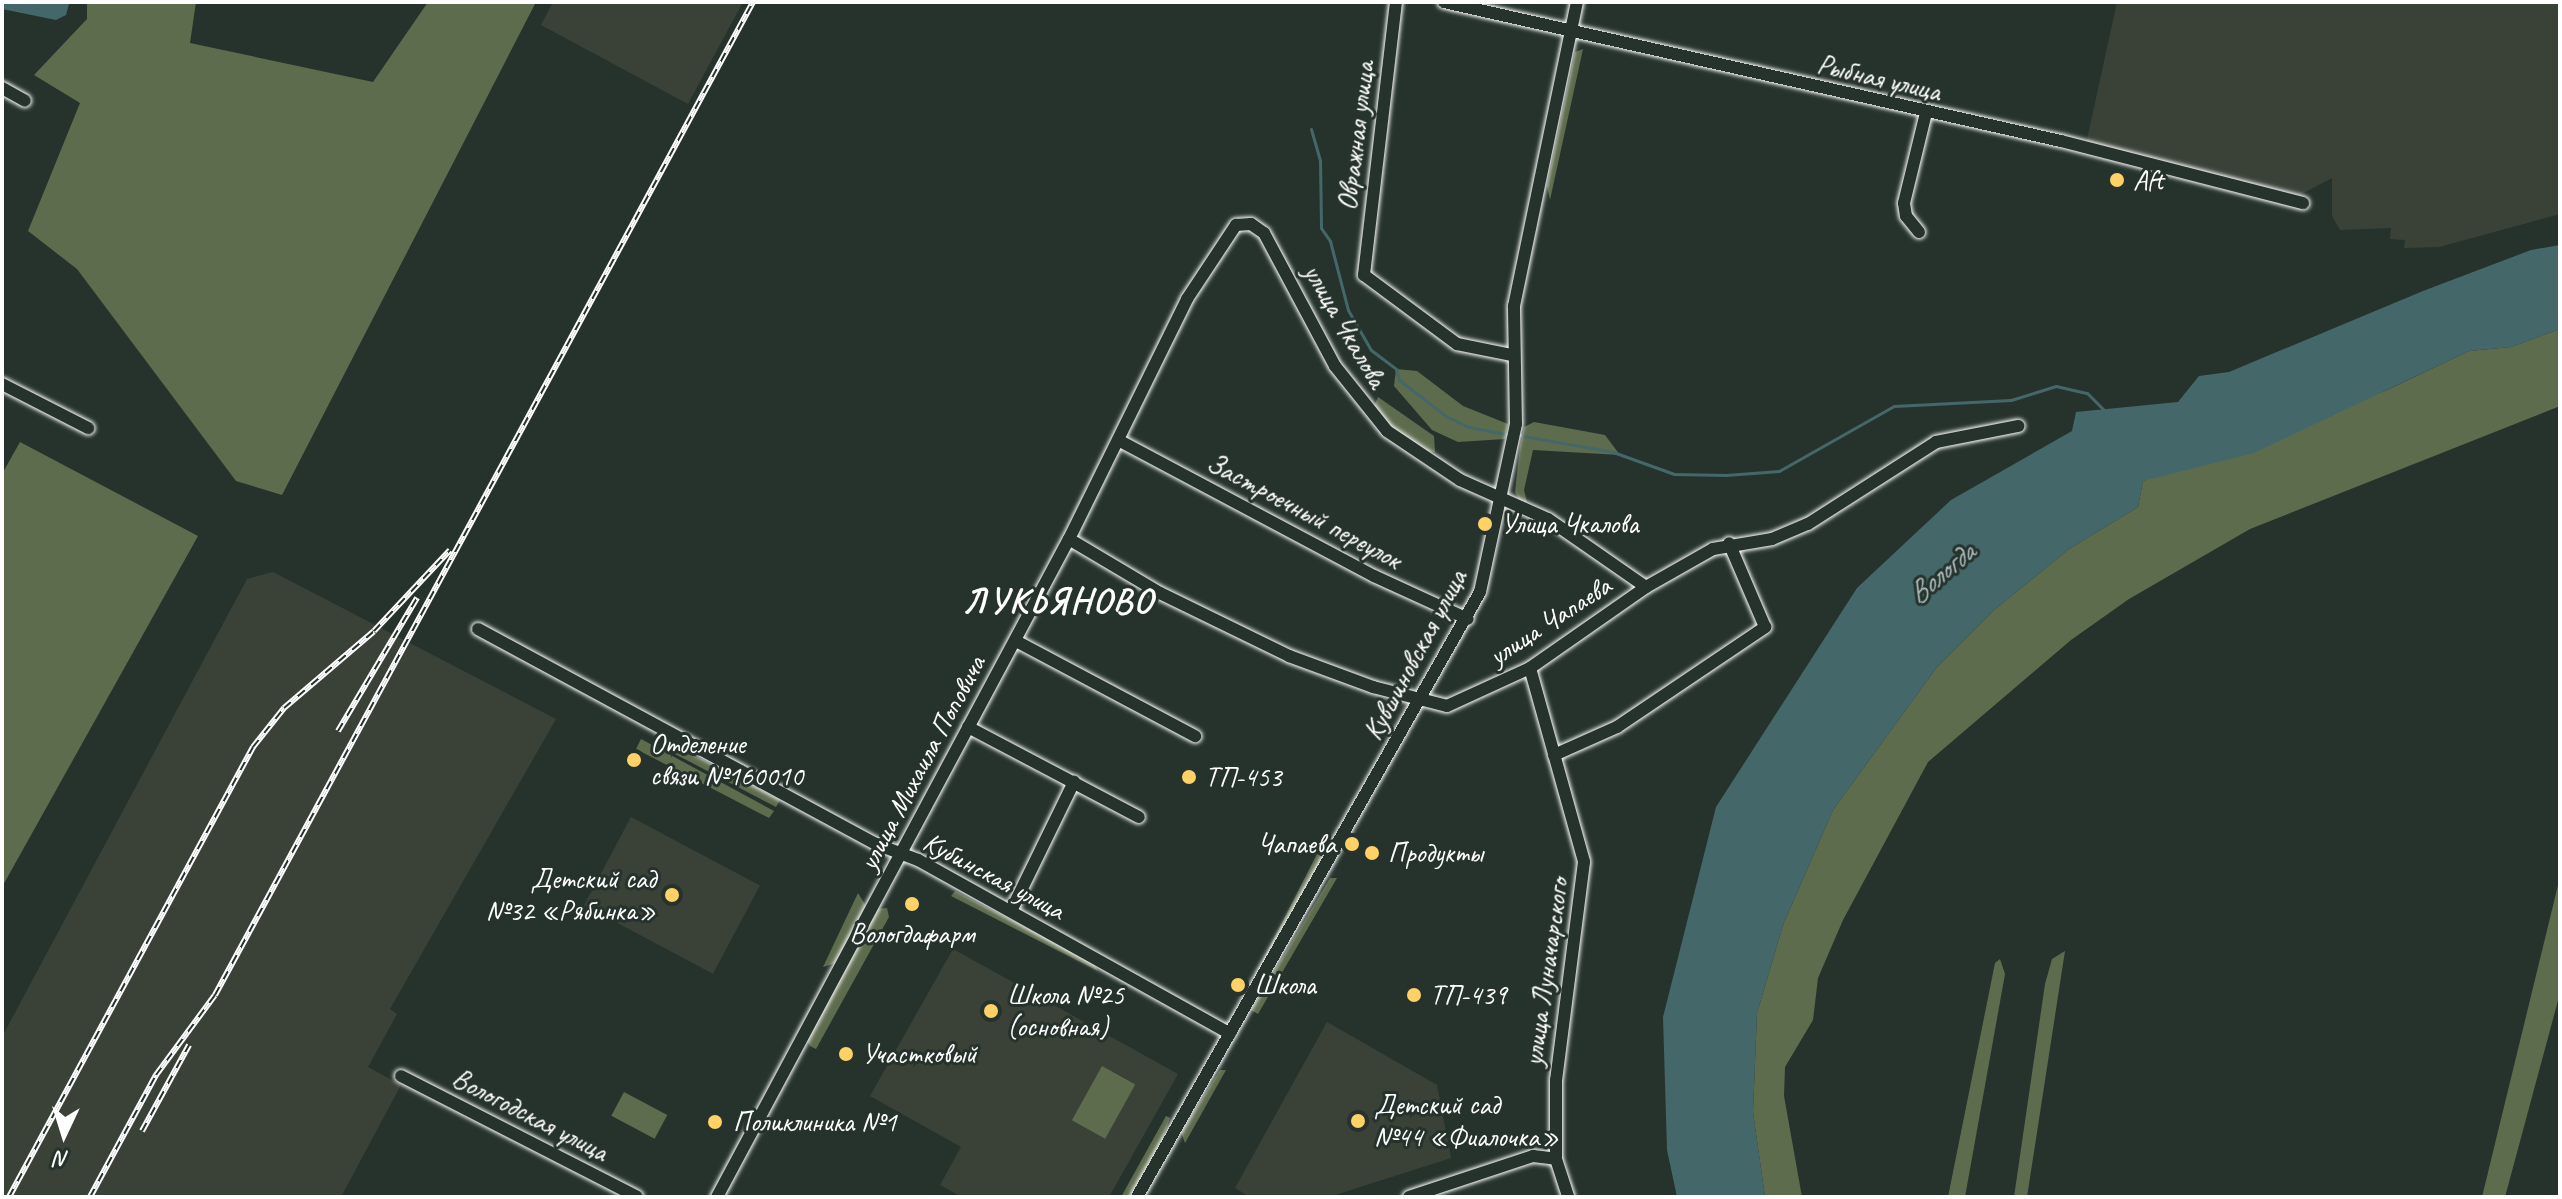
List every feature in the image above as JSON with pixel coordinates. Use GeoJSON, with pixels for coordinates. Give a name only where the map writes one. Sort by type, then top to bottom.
{"type":"FeatureCollection","features":[{"type":"Feature","properties":{"kind":"street","name":"Овражная улица"},"geometry":{"type":"LineString","coordinates":[[1396,2],[1364,275],[1457,344],[1511,355]]}},
{"type":"Feature","properties":{"kind":"street","name":"Рыбная улица"},"geometry":{"type":"LineString","coordinates":[[1444,2],[2303,203]]}},
{"type":"Feature","properties":{"kind":"street"},"geometry":{"type":"LineString","coordinates":[[1572,31],[1577,2]]}},
{"type":"Feature","properties":{"kind":"street","name":"Кувшиновская улица"},"geometry":{"type":"LineString","coordinates":[[1137,1197],[1468,619],[1487,571],[1516,424],[1511,355],[1514,306],[1572,31]]}},
{"type":"Feature","properties":{"kind":"street"},"geometry":{"type":"LineString","coordinates":[[2,88],[25,101]]}},
{"type":"Feature","properties":{"kind":"street"},"geometry":{"type":"LineString","coordinates":[[1919,232],[1906,216],[1904,203],[1926,113]]}},
{"type":"Feature","properties":{"kind":"street","name":"улица Чкалова"},"geometry":{"type":"LineString","coordinates":[[1236,225],[1251,224],[1264,233],[1335,366],[1380,425],[1460,480],[1548,519],[1646,587]]}},
{"type":"Feature","properties":{"kind":"street","name":"улица Михаила Поповича"},"geometry":{"type":"LineString","coordinates":[[717,1197],[1016,641],[1120,441],[1187,299],[1236,225]]}},
{"type":"Feature","properties":{"kind":"street"},"geometry":{"type":"LineString","coordinates":[[2,384],[88,428]]}},
{"type":"Feature","properties":{"kind":"street","name":"улица Чапаева"},"geometry":{"type":"LineString","coordinates":[[1069,539],[1160,593],[1289,656],[1373,687],[1441,706],[1454,704],[1530,668],[1646,587],[1729,543],[1772,539],[1808,524],[1917,453],[1954,436],[2018,426]]}},
{"type":"Feature","properties":{"kind":"street","name":"Застроечный переулок"},"geometry":{"type":"LineString","coordinates":[[1120,441],[1374,576],[1468,619]]}},
{"type":"Feature","properties":{"kind":"street"},"geometry":{"type":"LineString","coordinates":[[1554,755],[1617,727],[1765,627],[1729,543]]}},
{"type":"Feature","properties":{"kind":"street","name":"Кубинская улица"},"geometry":{"type":"LineString","coordinates":[[478,629],[1011,911],[1230,1034]]}},
{"type":"Feature","properties":{"kind":"street"},"geometry":{"type":"LineString","coordinates":[[1016,641],[1195,736]]}},
{"type":"Feature","properties":{"kind":"street","name":"улица Луначарского"},"geometry":{"type":"LineString","coordinates":[[1530,668],[1584,862],[1556,1080],[1556,1159],[1568,1197]]}},
{"type":"Feature","properties":{"kind":"street"},"geometry":{"type":"LineString","coordinates":[[968,727],[1139,817]]}},
{"type":"Feature","properties":{"kind":"street"},"geometry":{"type":"LineString","coordinates":[[1011,911],[1074,782]]}},
{"type":"Feature","properties":{"kind":"street","name":"Вологодская улица"},"geometry":{"type":"LineString","coordinates":[[401,1076],[637,1197]]}},
{"type":"Feature","properties":{"kind":"street"},"geometry":{"type":"LineString","coordinates":[[1409,1197],[1533,1156],[1556,1159]]}},
{"type":"Feature","properties":{"kind":"shaded area"},"geometry":{"type":"Polygon","coordinates":[[[553,2],[743,2],[688,104],[541,25],[553,2]]]}},
{"type":"Feature","properties":{"kind":"shaded area"},"geometry":{"type":"Polygon","coordinates":[[[2117,2],[2560,2],[2560,214],[2439,247],[2404,248],[2405,240],[2390,239],[2391,228],[2340,230],[2332,216],[2332,178],[2300,195],[2086,144],[2117,2]]]}},
{"type":"Feature","properties":{"kind":"shaded area"},"geometry":{"type":"Polygon","coordinates":[[[273,572],[556,719],[390,1009],[397,1014],[368,1067],[401,1085],[341,1197],[2,1197],[2,1037],[247,579],[273,572]]]}},
{"type":"Feature","properties":{"kind":"shaded area","name":"Детский сад №32 «Рябинка»"},"geometry":{"type":"Polygon","coordinates":[[[631,817],[760,886],[713,974],[584,905],[631,817]]]}},
{"type":"Feature","properties":{"kind":"shaded area","name":"Школа №25 (основная)"},"geometry":{"type":"Polygon","coordinates":[[[953,949],[1178,1074],[1109,1197],[962,1197],[940,1185],[961,1147],[870,1096],[953,949]]]}},
{"type":"Feature","properties":{"kind":"shaded area","name":"Детский сад №44 «Фиалочка»"},"geometry":{"type":"Polygon","coordinates":[[[1327,1022],[1437,1085],[1451,1158],[1329,1197],[1250,1197],[1235,1188],[1327,1022]]]}},
{"type":"Feature","properties":{"kind":"green space"},"geometry":{"type":"Polygon","coordinates":[[[87,2],[196,2],[190,43],[373,82],[428,2],[536,2],[282,495],[236,481],[77,269],[28,231],[80,103],[34,75],[87,19],[87,2]]]}},
{"type":"Feature","properties":{"kind":"green space"},"geometry":{"type":"Polygon","coordinates":[[[1583,49],[1550,200],[1547,186],[1575,52],[1583,49]]]}},
{"type":"Feature","properties":{"kind":"green space"},"geometry":{"type":"Polygon","coordinates":[[[2560,329],[2560,406],[2250,529],[2129,599],[2071,640],[1928,762],[1843,920],[1818,978],[1813,1020],[1785,1067],[1784,1096],[1802,1197],[1765,1197],[1753,1112],[1757,1013],[1783,925],[1833,810],[1937,667],[1993,611],[2069,549],[2138,507],[2143,481],[2385,391],[2469,351],[2511,347],[2560,329]]]}},
{"type":"Feature","properties":{"kind":"green space"},"geometry":{"type":"Polygon","coordinates":[[[1396,369],[1417,371],[1463,406],[1508,424],[1505,439],[1458,442],[1432,430],[1394,386],[1396,369]]]}},
{"type":"Feature","properties":{"kind":"green space"},"geometry":{"type":"Polygon","coordinates":[[[1378,397],[1434,436],[1435,452],[1426,451],[1390,428],[1374,406],[1378,397]]]}},
{"type":"Feature","properties":{"kind":"green space"},"geometry":{"type":"Polygon","coordinates":[[[1534,422],[1605,435],[1620,455],[1533,450],[1524,490],[1527,502],[1520,502],[1515,492],[1520,446],[1524,427],[1534,422]]]}},
{"type":"Feature","properties":{"kind":"green space"},"geometry":{"type":"Polygon","coordinates":[[[20,442],[198,536],[2,887],[2,474],[20,442]]]}},
{"type":"Feature","properties":{"kind":"green space"},"geometry":{"type":"Polygon","coordinates":[[[641,739],[774,811],[769,818],[636,749],[641,739]]]}},
{"type":"Feature","properties":{"kind":"green space"},"geometry":{"type":"Polygon","coordinates":[[[679,752],[702,759],[780,800],[776,807],[675,754],[679,752]]]}},
{"type":"Feature","properties":{"kind":"green space"},"geometry":{"type":"Polygon","coordinates":[[[1317,854],[1325,858],[1249,1007],[1241,1003],[1317,854]]]}},
{"type":"Feature","properties":{"kind":"green space"},"geometry":{"type":"Polygon","coordinates":[[[2560,877],[2560,993],[2505,1197],[2482,1197],[2560,877]]]}},
{"type":"Feature","properties":{"kind":"green space"},"geometry":{"type":"Polygon","coordinates":[[[1330,878],[1337,878],[1258,1014],[1251,1010],[1330,878]]]}},
{"type":"Feature","properties":{"kind":"green space"},"geometry":{"type":"Polygon","coordinates":[[[955,891],[1093,962],[1098,971],[951,896],[955,891]]]}},
{"type":"Feature","properties":{"kind":"green space"},"geometry":{"type":"Polygon","coordinates":[[[858,893],[866,906],[836,963],[823,967],[858,893]]]}},
{"type":"Feature","properties":{"kind":"green space"},"geometry":{"type":"Polygon","coordinates":[[[887,908],[889,917],[816,1049],[810,1046],[806,1039],[877,909],[887,908]]]}},
{"type":"Feature","properties":{"kind":"green space"},"geometry":{"type":"Polygon","coordinates":[[[2065,951],[2027,1197],[2014,1197],[2045,984],[2052,959],[2065,951]]]}},
{"type":"Feature","properties":{"kind":"green space"},"geometry":{"type":"Polygon","coordinates":[[[2000,959],[2005,974],[1965,1197],[1948,1197],[1995,963],[2000,959]]]}},
{"type":"Feature","properties":{"kind":"green space"},"geometry":{"type":"Polygon","coordinates":[[[1102,1066],[1135,1084],[1105,1139],[1072,1120],[1102,1066]]]}},
{"type":"Feature","properties":{"kind":"green space"},"geometry":{"type":"Polygon","coordinates":[[[1220,1070],[1226,1070],[1185,1143],[1181,1132],[1220,1070]]]}},
{"type":"Feature","properties":{"kind":"green space"},"geometry":{"type":"Polygon","coordinates":[[[624,1092],[667,1115],[655,1139],[611,1116],[624,1092]]]}},
{"type":"Feature","properties":{"kind":"green space"},"geometry":{"type":"Polygon","coordinates":[[[1166,1116],[1170,1118],[1162,1140],[1130,1197],[1121,1197],[1166,1116]]]}},
{"type":"Feature","properties":{"kind":"water"},"geometry":{"type":"Polygon","coordinates":[[[2,2],[69,4],[66,15],[56,20],[2,9],[2,2]]]}},
{"type":"Feature","properties":{"kind":"water","name":"Вологда"},"geometry":{"type":"Polygon","coordinates":[[[2560,245],[2560,329],[2511,347],[2469,351],[2254,453],[2143,481],[2138,507],[2069,549],[1993,611],[1937,667],[1833,810],[1783,925],[1757,1013],[1753,1112],[1765,1197],[1677,1197],[1667,1150],[1663,1017],[1716,807],[1857,588],[1951,500],[2072,431],[2076,412],[2178,402],[2199,376],[2229,372],[2423,291],[2531,250],[2560,245]]]}},
{"type":"Feature","properties":{"kind":"waterway"},"geometry":{"type":"LineString","coordinates":[[1311,129],[1320,161],[1321,228],[1330,241],[1348,310],[1371,350],[1396,369],[1399,380],[1446,416],[1469,427],[1511,435]]}},
{"type":"Feature","properties":{"kind":"waterway"},"geometry":{"type":"LineString","coordinates":[[1518,435],[1613,452],[1674,474],[1726,475],[1779,471],[1894,406],[2011,400],[2056,386],[2087,393],[2103,409]]}},
{"type":"Feature","properties":{"kind":"railway"},"geometry":{"type":"LineString","coordinates":[[90,1197],[156,1075],[215,995],[753,2]]}},
{"type":"Feature","properties":{"kind":"railway"},"geometry":{"type":"LineString","coordinates":[[9,1197],[253,747],[284,708],[374,631],[450,550]]}},
{"type":"Feature","properties":{"kind":"railway"},"geometry":{"type":"LineString","coordinates":[[338,731],[417,598]]}},
{"type":"Feature","properties":{"kind":"railway"},"geometry":{"type":"LineString","coordinates":[[142,1131],[189,1045]]}},
{"type":"Feature","properties":{"kind":"place","name":"Aft"},"geometry":{"type":"Point","coordinates":[2117,180]}},
{"type":"Feature","properties":{"kind":"place","name":"Улица Чкалова"},"geometry":{"type":"Point","coordinates":[1485,524]}},
{"type":"Feature","properties":{"kind":"place","name":"Отделение связи №160010"},"geometry":{"type":"Point","coordinates":[634,760]}},
{"type":"Feature","properties":{"kind":"place","name":"ТП-453"},"geometry":{"type":"Point","coordinates":[1189,777]}},
{"type":"Feature","properties":{"kind":"place","name":"Чапаева"},"geometry":{"type":"Point","coordinates":[1352,844]}},
{"type":"Feature","properties":{"kind":"place","name":"Продукты"},"geometry":{"type":"Point","coordinates":[1372,853]}},
{"type":"Feature","properties":{"kind":"place","name":"Детский сад №32 «Рябинка»"},"geometry":{"type":"Point","coordinates":[672,895]}},
{"type":"Feature","properties":{"kind":"place","name":"Вологдафарм"},"geometry":{"type":"Point","coordinates":[912,904]}},
{"type":"Feature","properties":{"kind":"place","name":"Школа"},"geometry":{"type":"Point","coordinates":[1238,985]}},
{"type":"Feature","properties":{"kind":"place","name":"ТП-439"},"geometry":{"type":"Point","coordinates":[1414,995]}},
{"type":"Feature","properties":{"kind":"place","name":"Школа №25 (основная)"},"geometry":{"type":"Point","coordinates":[991,1011]}},
{"type":"Feature","properties":{"kind":"place","name":"Участковый"},"geometry":{"type":"Point","coordinates":[846,1054]}},
{"type":"Feature","properties":{"kind":"place","name":"Детский сад №44 «Фиалочка»"},"geometry":{"type":"Point","coordinates":[1358,1121]}},
{"type":"Feature","properties":{"kind":"place","name":"Поликлиника №1"},"geometry":{"type":"Point","coordinates":[715,1122]}},
{"type":"Feature","properties":{"kind":"district","name":"ЛУКЬЯНОВО"},"geometry":{"type":"Point","coordinates":[1058,601]}}]}
